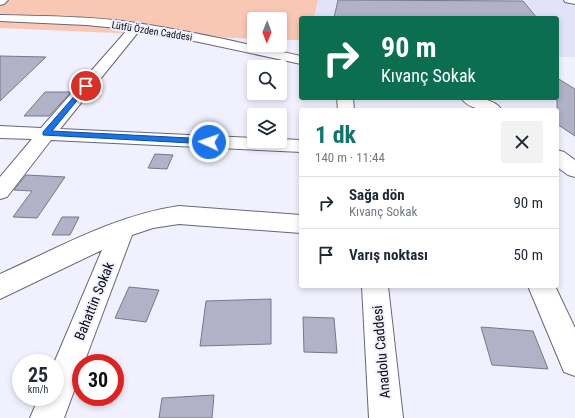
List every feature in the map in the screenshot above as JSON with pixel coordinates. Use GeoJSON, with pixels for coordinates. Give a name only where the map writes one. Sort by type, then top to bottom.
{"type":"FeatureCollection","features":[{"type":"Feature","properties":{"kind":"street","name":"Lütfü Özden Caddesi"},"geometry":{"type":"LineString","coordinates":[[0,18],[136,27],[208,40],[299,60]]}},
{"type":"Feature","properties":{"kind":"street"},"geometry":{"type":"LineString","coordinates":[[0,191],[136,27]]}},
{"type":"Feature","properties":{"kind":"street"},"geometry":{"type":"LineString","coordinates":[[473,100],[490,108]]}},
{"type":"Feature","properties":{"kind":"street"},"geometry":{"type":"LineString","coordinates":[[0,132],[299,146]]}},
{"type":"Feature","properties":{"kind":"street"},"geometry":{"type":"LineString","coordinates":[[559,158],[575,170]]}},
{"type":"Feature","properties":{"kind":"street"},"geometry":{"type":"LineString","coordinates":[[559,168],[575,170]]}},
{"type":"Feature","properties":{"kind":"street"},"geometry":{"type":"LineString","coordinates":[[0,287],[123,229],[153,219],[179,216],[299,224]]}},
{"type":"Feature","properties":{"kind":"street","name":"Bahattin Sokak"},"geometry":{"type":"LineString","coordinates":[[47,418],[123,229]]}},
{"type":"Feature","properties":{"kind":"street","name":"Anadolu Caddesi"},"geometry":{"type":"LineString","coordinates":[[375,288],[386,418]]}},
{"type":"Feature","properties":{"kind":"street"},"geometry":{"type":"LineString","coordinates":[[542,288],[575,361]]}},
{"type":"Feature","properties":{"kind":"shaded area"},"geometry":{"type":"Polygon","coordinates":[[[8,0],[318,0],[314,16],[299,16],[299,40],[287,40],[287,12],[247,12],[247,39],[0,28],[0,5],[8,0]]]}},
{"type":"Feature","properties":{"kind":"shaded area"},"geometry":{"type":"Polygon","coordinates":[[[318,0],[575,0],[575,57],[559,57],[559,16],[314,16],[318,0]]]}},
{"type":"Feature","properties":{"kind":"building"},"geometry":{"type":"Polygon","coordinates":[[[338,0],[523,1],[535,16],[334,16],[338,0]]]}},
{"type":"Feature","properties":{"kind":"building"},"geometry":{"type":"Polygon","coordinates":[[[0,56],[46,57],[0,101],[0,56]]]}},
{"type":"Feature","properties":{"kind":"building"},"geometry":{"type":"Polygon","coordinates":[[[559,79],[575,89],[575,136],[559,125],[559,108],[557,108],[557,100],[559,100],[559,79]]]}},
{"type":"Feature","properties":{"kind":"building"},"geometry":{"type":"Polygon","coordinates":[[[45,92],[71,92],[49,116],[24,116],[45,92]]]}},
{"type":"Feature","properties":{"kind":"building"},"geometry":{"type":"Polygon","coordinates":[[[155,154],[173,155],[167,169],[148,168],[155,154]]]}},
{"type":"Feature","properties":{"kind":"building"},"geometry":{"type":"Polygon","coordinates":[[[26,175],[65,177],[37,218],[13,217],[32,191],[14,190],[26,175]]]}},
{"type":"Feature","properties":{"kind":"building"},"geometry":{"type":"Polygon","coordinates":[[[62,217],[79,217],[70,235],[52,235],[62,217]]]}},
{"type":"Feature","properties":{"kind":"building"},"geometry":{"type":"Polygon","coordinates":[[[129,287],[159,290],[146,322],[115,318],[129,287]]]}},
{"type":"Feature","properties":{"kind":"building"},"geometry":{"type":"Polygon","coordinates":[[[271,299],[271,344],[200,346],[206,301],[271,299]]]}},
{"type":"Feature","properties":{"kind":"building"},"geometry":{"type":"Polygon","coordinates":[[[303,317],[334,318],[337,353],[304,352],[303,317]]]}},
{"type":"Feature","properties":{"kind":"building"},"geometry":{"type":"Polygon","coordinates":[[[481,327],[533,331],[548,369],[492,365],[481,327]]]}},
{"type":"Feature","properties":{"kind":"building"},"geometry":{"type":"Polygon","coordinates":[[[214,395],[212,418],[159,418],[162,398],[214,395]]]}},
{"type":"Feature","properties":{"kind":"route"},"geometry":{"type":"LineString","coordinates":[[86,86],[46,134],[209,142]]}}]}
